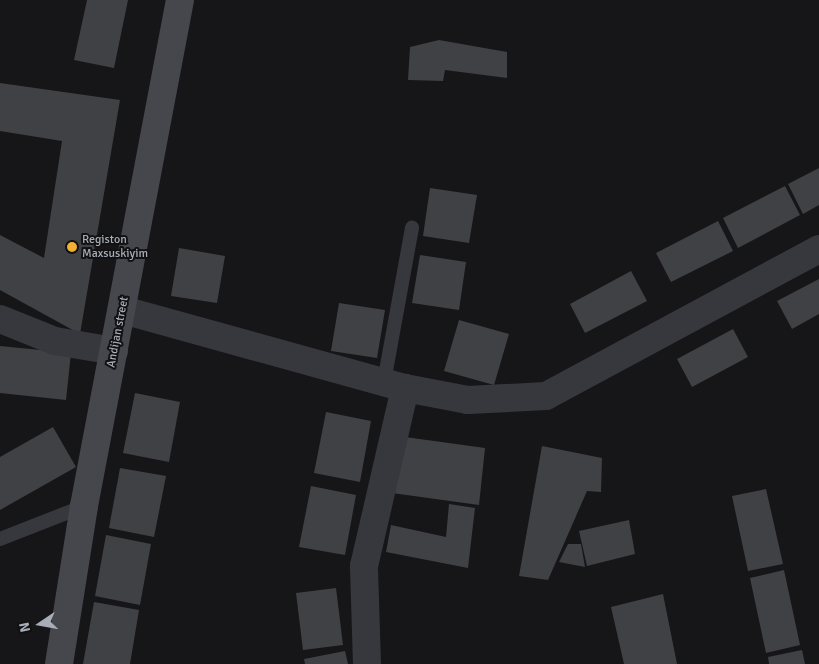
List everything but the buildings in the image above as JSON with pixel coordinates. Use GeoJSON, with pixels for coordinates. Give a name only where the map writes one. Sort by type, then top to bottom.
{"type":"FeatureCollection","features":[{"type":"Feature","properties":{"kind":"street","name":"Andijan street"},"geometry":{"type":"LineString","coordinates":[[59,664],[84,506],[123,310],[180,0]]}},
{"type":"Feature","properties":{"kind":"street"},"geometry":{"type":"LineString","coordinates":[[123,310],[394,385],[468,400],[546,396],[819,249]]}},
{"type":"Feature","properties":{"kind":"street"},"geometry":{"type":"LineString","coordinates":[[0,319],[55,341],[114,351]]}},
{"type":"Feature","properties":{"kind":"street"},"geometry":{"type":"LineString","coordinates":[[367,664],[364,566],[394,385]]}},
{"type":"Feature","properties":{"kind":"lane"},"geometry":{"type":"LineString","coordinates":[[394,385],[412,228]]}},
{"type":"Feature","properties":{"kind":"lane"},"geometry":{"type":"LineString","coordinates":[[0,539],[84,506]]}},
{"type":"Feature","properties":{"kind":"place","name":"Registon Maxsuskiyim"},"geometry":{"type":"Point","coordinates":[72,247]}}]}
